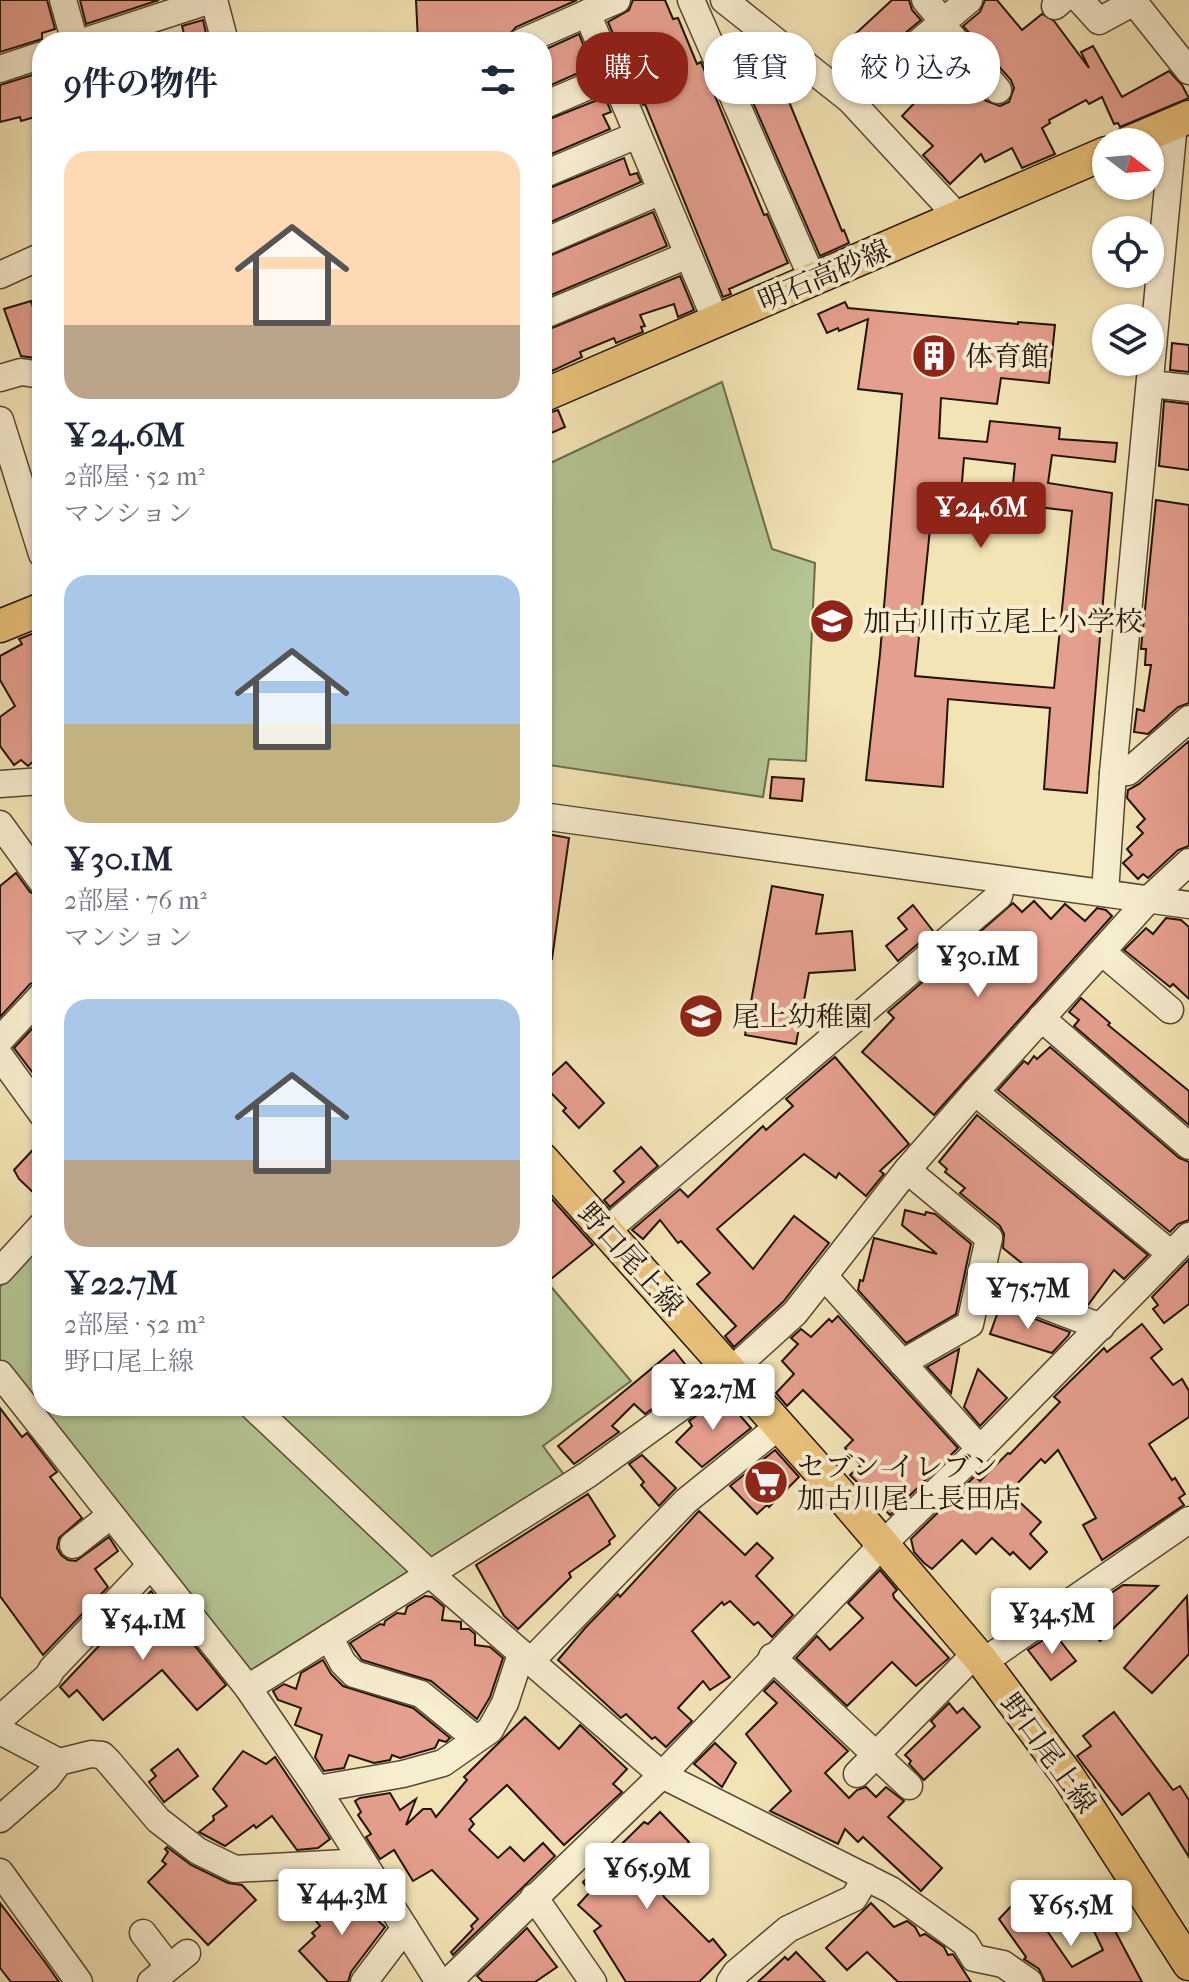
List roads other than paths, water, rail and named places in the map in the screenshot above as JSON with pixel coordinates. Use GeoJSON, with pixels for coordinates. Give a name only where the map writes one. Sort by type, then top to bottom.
{"type":"FeatureCollection","features":[{"type":"Feature","properties":{"kind":"main road"},"geometry":{"type":"LineString","coordinates":[[1162,128],[1181,120]]}},
{"type":"Feature","properties":{"kind":"main road","name":"明石高砂線"},"geometry":{"type":"LineString","coordinates":[[552,392],[1092,159]]}},
{"type":"Feature","properties":{"kind":"main road"},"geometry":{"type":"LineString","coordinates":[[0,626],[32,613]]}},
{"type":"Feature","properties":{"kind":"main road","name":"野口尾上線"},"geometry":{"type":"LineString","coordinates":[[552,1170],[883,1544],[979,1658],[1068,1776],[1189,1964]]}},
{"type":"Feature","properties":{"kind":"street"},"geometry":{"type":"LineString","coordinates":[[63,0],[72,32]]}},
{"type":"Feature","properties":{"kind":"street"},"geometry":{"type":"LineString","coordinates":[[113,32],[212,0],[222,32]]}},
{"type":"Feature","properties":{"kind":"street"},"geometry":{"type":"LineString","coordinates":[[544,32],[617,0]]}},
{"type":"Feature","properties":{"kind":"street"},"geometry":{"type":"LineString","coordinates":[[691,0],[813,280]]}},
{"type":"Feature","properties":{"kind":"street"},"geometry":{"type":"LineString","coordinates":[[724,0],[832,86]]}},
{"type":"Feature","properties":{"kind":"street"},"geometry":{"type":"LineString","coordinates":[[925,0],[950,32]]}},
{"type":"Feature","properties":{"kind":"street"},"geometry":{"type":"LineString","coordinates":[[930,32],[969,0]]}},
{"type":"Feature","properties":{"kind":"street"},"geometry":{"type":"LineString","coordinates":[[1080,0],[1099,21],[1134,2],[1189,71]]}},
{"type":"Feature","properties":{"kind":"street"},"geometry":{"type":"LineString","coordinates":[[587,13],[595,32]]}},
{"type":"Feature","properties":{"kind":"street"},"geometry":{"type":"LineString","coordinates":[[0,69],[32,58]]}},
{"type":"Feature","properties":{"kind":"street"},"geometry":{"type":"LineString","coordinates":[[552,102],[576,91]]}},
{"type":"Feature","properties":{"kind":"street"},"geometry":{"type":"LineString","coordinates":[[624,104],[716,321]]}},
{"type":"Feature","properties":{"kind":"street"},"geometry":{"type":"LineString","coordinates":[[854,104],[959,218]]}},
{"type":"Feature","properties":{"kind":"street"},"geometry":{"type":"LineString","coordinates":[[1105,893],[1113,773],[1151,384],[1181,120]]}},
{"type":"Feature","properties":{"kind":"street"},"geometry":{"type":"LineString","coordinates":[[552,171],[637,135]]}},
{"type":"Feature","properties":{"kind":"street"},"geometry":{"type":"LineString","coordinates":[[552,239],[661,191]]}},
{"type":"Feature","properties":{"kind":"street"},"geometry":{"type":"LineString","coordinates":[[552,312],[688,255]]}},
{"type":"Feature","properties":{"kind":"street"},"geometry":{"type":"LineString","coordinates":[[0,275],[32,261]]}},
{"type":"Feature","properties":{"kind":"street"},"geometry":{"type":"LineString","coordinates":[[0,378],[21,372],[32,374]]}},
{"type":"Feature","properties":{"kind":"street"},"geometry":{"type":"LineString","coordinates":[[1151,384],[1189,388]]}},
{"type":"Feature","properties":{"kind":"street"},"geometry":{"type":"LineString","coordinates":[[0,420],[32,522]]}},
{"type":"Feature","properties":{"kind":"street"},"geometry":{"type":"LineString","coordinates":[[1113,773],[1128,772],[1189,719]]}},
{"type":"Feature","properties":{"kind":"street"},"geometry":{"type":"LineString","coordinates":[[0,784],[32,782]]}},
{"type":"Feature","properties":{"kind":"street"},"geometry":{"type":"LineString","coordinates":[[552,817],[1189,905]]}},
{"type":"Feature","properties":{"kind":"street"},"geometry":{"type":"LineString","coordinates":[[0,824],[32,868]]}},
{"type":"Feature","properties":{"kind":"street"},"geometry":{"type":"LineString","coordinates":[[248,1688],[587,1475],[731,1371],[795,1313],[907,1170],[975,1092],[1149,899],[1189,862]]}},
{"type":"Feature","properties":{"kind":"street"},"geometry":{"type":"LineString","coordinates":[[606,1231],[999,896],[1002,881]]}},
{"type":"Feature","properties":{"kind":"street"},"geometry":{"type":"LineString","coordinates":[[1102,952],[1170,1010]]}},
{"type":"Feature","properties":{"kind":"street"},"geometry":{"type":"LineString","coordinates":[[0,1040],[32,1006]]}},
{"type":"Feature","properties":{"kind":"street"},"geometry":{"type":"LineString","coordinates":[[1041,1018],[1189,1146]]}},
{"type":"Feature","properties":{"kind":"street"},"geometry":{"type":"LineString","coordinates":[[0,1056],[32,1100]]}},
{"type":"Feature","properties":{"kind":"street"},"geometry":{"type":"LineString","coordinates":[[448,1982],[662,1775],[772,1657],[1180,1245],[975,1092]]}},
{"type":"Feature","properties":{"kind":"street"},"geometry":{"type":"LineString","coordinates":[[902,1363],[970,1324],[989,1238],[907,1170]]}},
{"type":"Feature","properties":{"kind":"street"},"geometry":{"type":"LineString","coordinates":[[0,1271],[32,1236]]}},
{"type":"Feature","properties":{"kind":"street"},"geometry":{"type":"LineString","coordinates":[[824,1276],[980,1449]]}},
{"type":"Feature","properties":{"kind":"street"},"geometry":{"type":"LineString","coordinates":[[980,1281],[1101,1327]]}},
{"type":"Feature","properties":{"kind":"street"},"geometry":{"type":"LineString","coordinates":[[0,1374],[32,1415]]}},
{"type":"Feature","properties":{"kind":"street"},"geometry":{"type":"LineString","coordinates":[[33,1416],[248,1688],[317,1789],[439,1982]]}},
{"type":"Feature","properties":{"kind":"street"},"geometry":{"type":"LineString","coordinates":[[263,1416],[430,1574],[662,1775],[891,1890],[965,1943],[987,1982]]}},
{"type":"Feature","properties":{"kind":"street"},"geometry":{"type":"LineString","coordinates":[[317,1789],[403,1774],[443,1763],[490,1730],[525,1658],[686,1501],[779,1426]]}},
{"type":"Feature","properties":{"kind":"street"},"geometry":{"type":"LineString","coordinates":[[73,1545],[111,1515]]}},
{"type":"Feature","properties":{"kind":"street"},"geometry":{"type":"LineString","coordinates":[[857,1774],[979,1658],[1189,1520]]}},
{"type":"Feature","properties":{"kind":"street"},"geometry":{"type":"LineString","coordinates":[[0,1719],[48,1676],[151,1565]]}},
{"type":"Feature","properties":{"kind":"street"},"geometry":{"type":"LineString","coordinates":[[329,1637],[343,1663],[354,1674],[421,1694],[476,1739]]}},
{"type":"Feature","properties":{"kind":"street"},"geometry":{"type":"LineString","coordinates":[[772,1657],[909,1786]]}},
{"type":"Feature","properties":{"kind":"street"},"geometry":{"type":"LineString","coordinates":[[0,1731],[59,1762]]}},
{"type":"Feature","properties":{"kind":"street"},"geometry":{"type":"LineString","coordinates":[[0,1819],[47,1778],[59,1762],[91,1754],[102,1755],[158,1820],[198,1851],[235,1869],[363,1862]]}},
{"type":"Feature","properties":{"kind":"street"},"geometry":{"type":"LineString","coordinates":[[0,1872],[79,1982]]}},
{"type":"Feature","properties":{"kind":"street"},"geometry":{"type":"LineString","coordinates":[[737,1979],[788,1929],[854,1898],[866,1877]]}},
{"type":"Feature","properties":{"kind":"street"},"geometry":{"type":"LineString","coordinates":[[534,1897],[593,1982]]}},
{"type":"Feature","properties":{"kind":"street"},"geometry":{"type":"LineString","coordinates":[[364,1982],[405,1928]]}},
{"type":"Feature","properties":{"kind":"street"},"geometry":{"type":"LineString","coordinates":[[143,1933],[169,1967]]}},
{"type":"Feature","properties":{"kind":"street"},"geometry":{"type":"LineString","coordinates":[[974,1958],[1003,1964],[1029,1982]]}},
{"type":"Feature","properties":{"kind":"place","name":"体育館"},"geometry":{"type":"Point","coordinates":[934,356]}},
{"type":"Feature","properties":{"kind":"place","name":"加古川市立尾上小学校"},"geometry":{"type":"Point","coordinates":[832,621]}},
{"type":"Feature","properties":{"kind":"place","name":"尾上幼稚園"},"geometry":{"type":"Point","coordinates":[701,1016]}},
{"type":"Feature","properties":{"kind":"place","name":"セブン-イレブン 加古川尾上長田店"},"geometry":{"type":"Point","coordinates":[766,1482]}}]}
